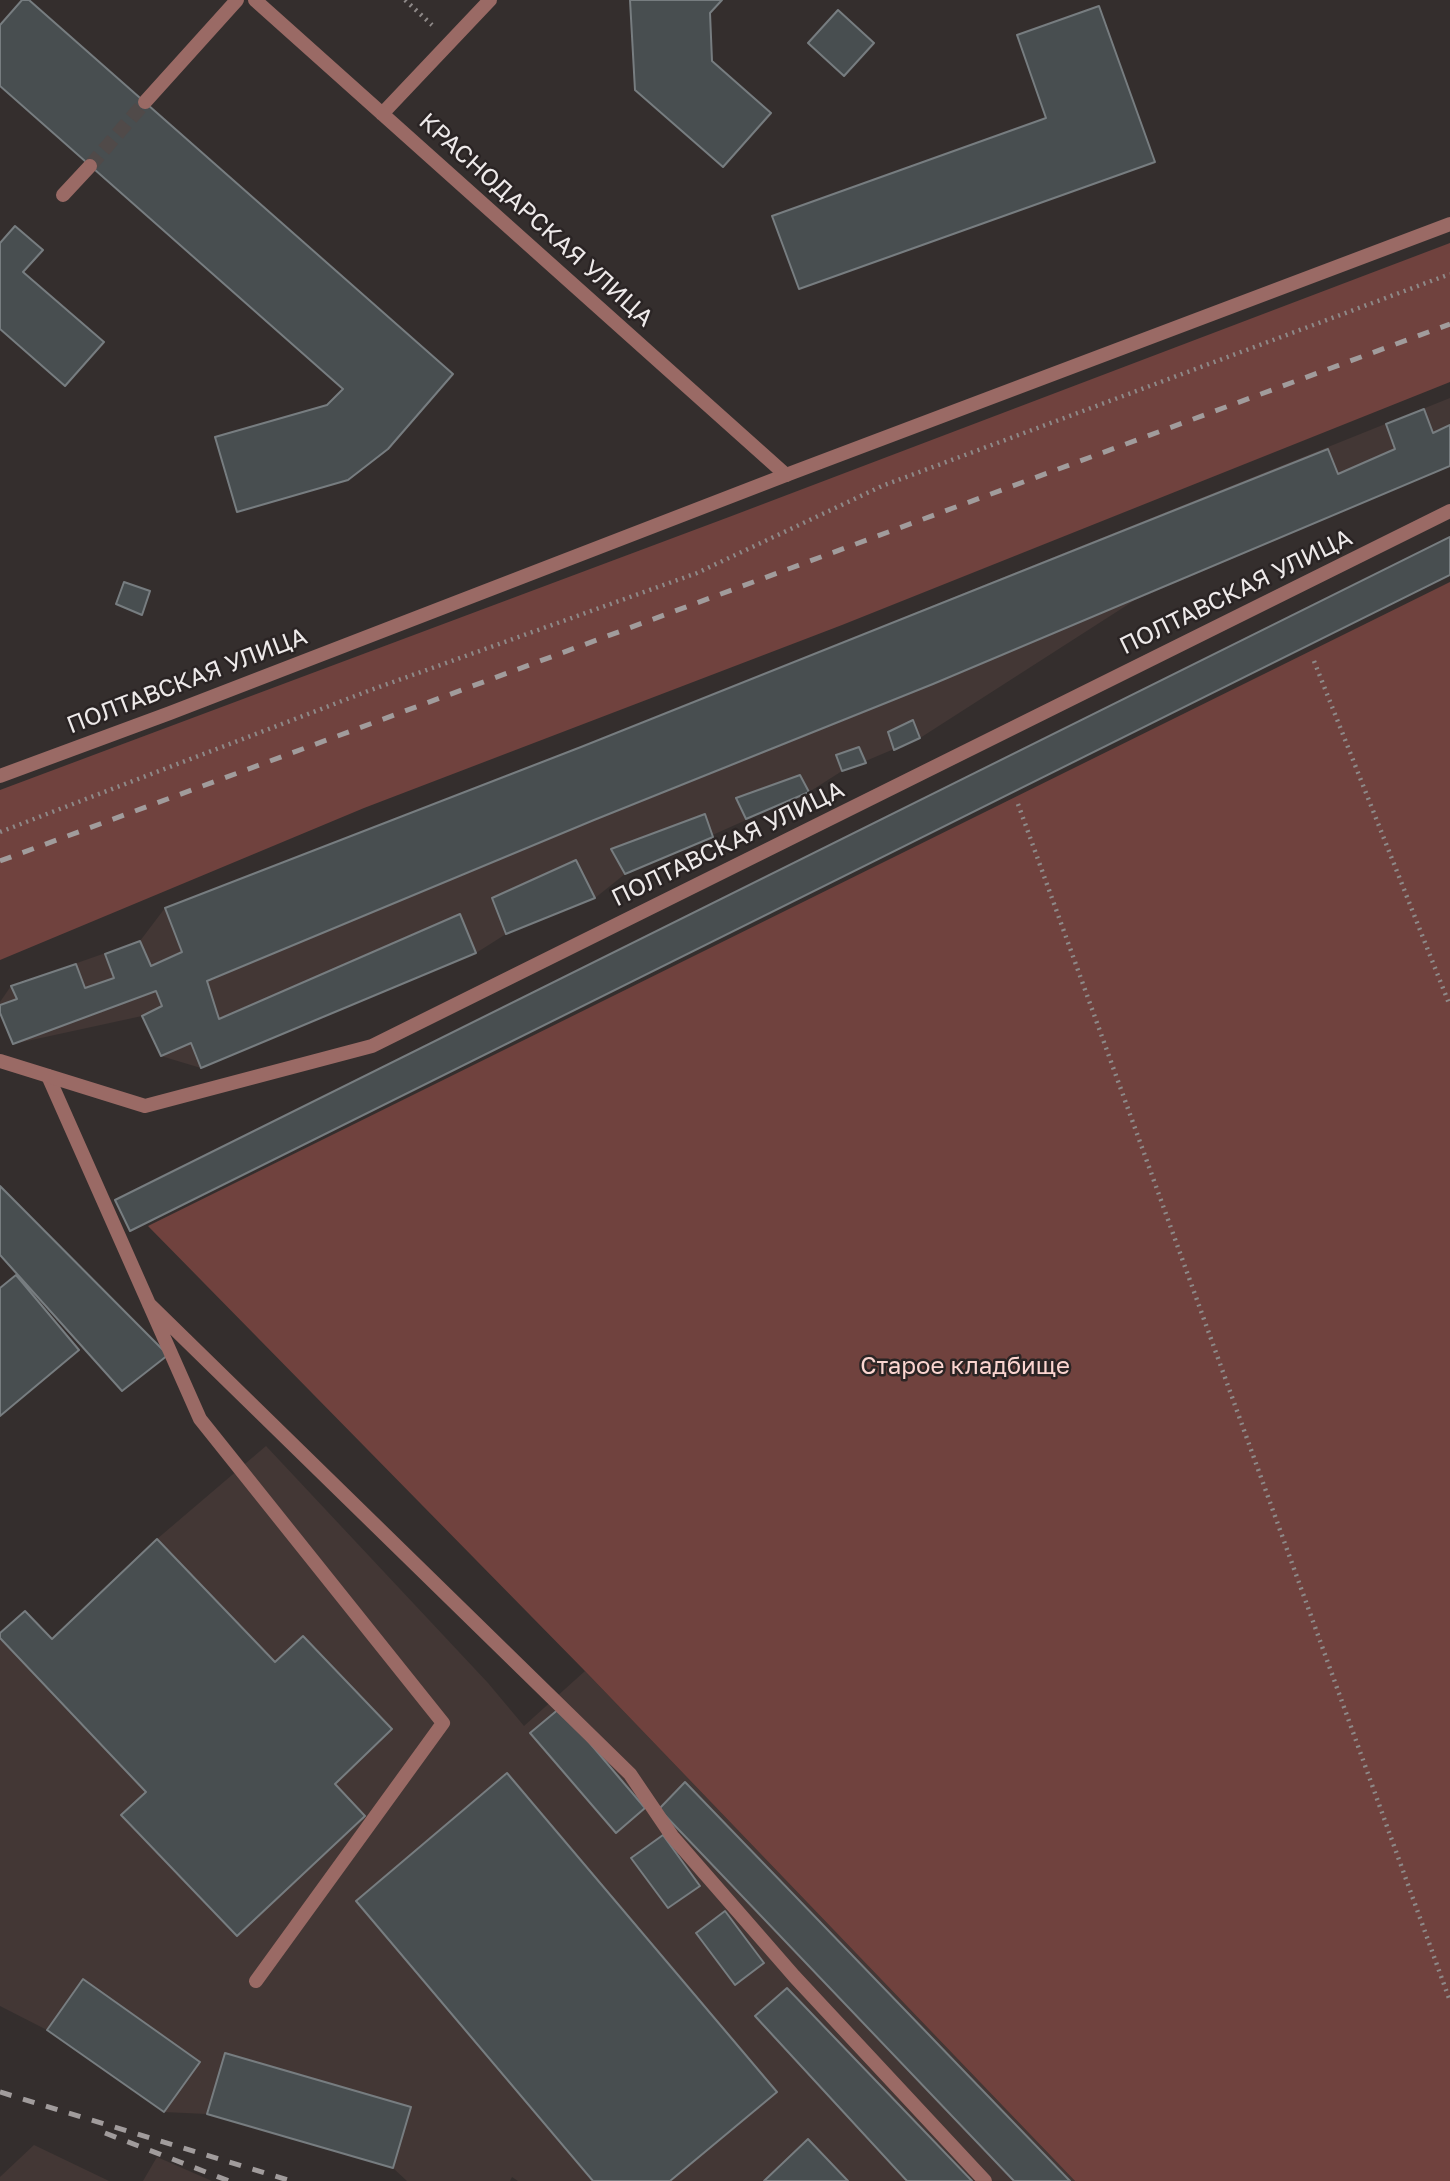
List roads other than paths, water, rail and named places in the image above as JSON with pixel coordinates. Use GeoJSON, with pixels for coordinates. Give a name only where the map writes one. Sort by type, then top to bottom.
{"type":"FeatureCollection","features":[{"type":"Feature","properties":{"kind":"street"},"geometry":{"type":"LineString","coordinates":[[145,103],[237,0]]}},
{"type":"Feature","properties":{"kind":"street","name":"КРАСНОДАРСКАЯ УЛИЦА"},"geometry":{"type":"LineString","coordinates":[[256,0],[786,475]]}},
{"type":"Feature","properties":{"kind":"street"},"geometry":{"type":"LineString","coordinates":[[382,114],[490,0]]}},
{"type":"Feature","properties":{"kind":"street"},"geometry":{"type":"LineString","coordinates":[[63,195],[90,166]]}},
{"type":"Feature","properties":{"kind":"street","name":"ПОЛТАВСКАЯ УЛИЦА"},"geometry":{"type":"LineString","coordinates":[[0,776],[1450,224]]}},
{"type":"Feature","properties":{"kind":"street","name":"ПОЛТАВСКАЯ УЛИЦА"},"geometry":{"type":"LineString","coordinates":[[0,1061],[145,1106],[372,1046],[1450,511]]}},
{"type":"Feature","properties":{"kind":"street"},"geometry":{"type":"LineString","coordinates":[[48,1076],[200,1419],[443,1723],[256,1981]]}},
{"type":"Feature","properties":{"kind":"street"},"geometry":{"type":"LineString","coordinates":[[149,1304],[630,1774],[672,1836],[794,1976],[985,2181]]}},
{"type":"Feature","properties":{"kind":"tunnel"},"geometry":{"type":"LineString","coordinates":[[90,166],[145,102]]}},
{"type":"Feature","properties":{"kind":"railway"},"geometry":{"type":"LineString","coordinates":[[0,861],[1450,324]]}},
{"type":"Feature","properties":{"kind":"railway"},"geometry":{"type":"LineString","coordinates":[[0,2092],[291,2181]]}},
{"type":"Feature","properties":{"kind":"railway"},"geometry":{"type":"LineString","coordinates":[[105,2133],[229,2181]]}},
{"type":"Feature","properties":{"kind":"park label","name":"Старое кладбище"},"geometry":{"type":"Point","coordinates":[965,1366]}}]}
